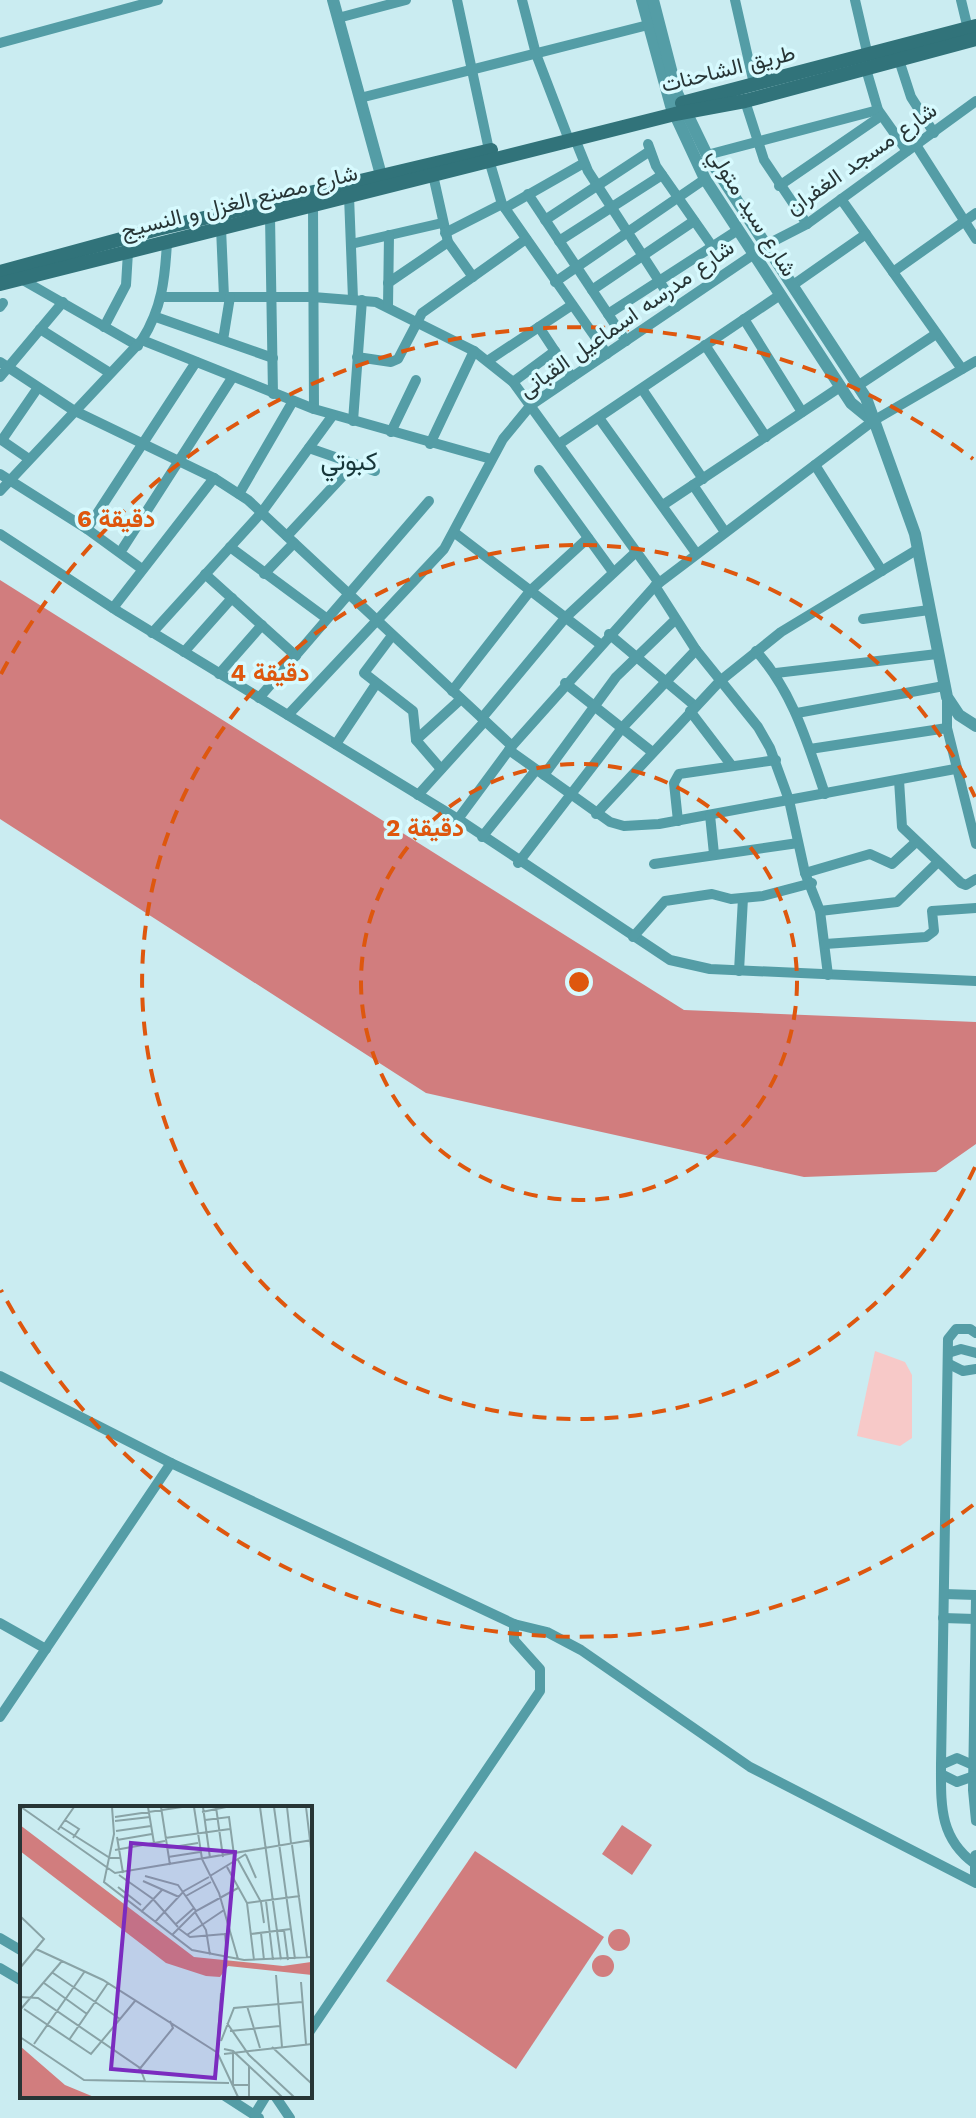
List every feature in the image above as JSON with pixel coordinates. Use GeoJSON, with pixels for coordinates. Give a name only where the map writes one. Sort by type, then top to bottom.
{"type":"FeatureCollection","features":[{"type":"Feature","properties":{"kind":"main road","name":"طريق الشاحنات"},"geometry":{"type":"LineString","coordinates":[[678,108],[745,101],[973,31]]}},
{"type":"Feature","properties":{"kind":"main road","name":"طريق الشاحنات"},"geometry":{"type":"LineString","coordinates":[[489,155],[570,137],[754,84],[899,60],[973,31]]}},
{"type":"Feature","properties":{"kind":"main road","name":"شارع مصنع الغزل و النسيج"},"geometry":{"type":"LineString","coordinates":[[0,272],[381,175],[489,155]]}},
{"type":"Feature","properties":{"kind":"main road","name":"شارع مصنع الغزل و النسيج"},"geometry":{"type":"LineString","coordinates":[[0,284],[433,175],[489,155]]}},
{"type":"Feature","properties":{"kind":"street"},"geometry":{"type":"LineString","coordinates":[[0,43],[158,0]]}},
{"type":"Feature","properties":{"kind":"street"},"geometry":{"type":"LineString","coordinates":[[333,0],[381,175]]}},
{"type":"Feature","properties":{"kind":"street"},"geometry":{"type":"LineString","coordinates":[[338,18],[406,0]]}},
{"type":"Feature","properties":{"kind":"street"},"geometry":{"type":"LineString","coordinates":[[457,0],[474,69],[489,155],[503,206],[607,354]]}},
{"type":"Feature","properties":{"kind":"street"},"geometry":{"type":"LineString","coordinates":[[522,0],[536,54],[570,137],[597,186],[676,307]]}},
{"type":"Feature","properties":{"kind":"street","name":"شارع سيد متولي"},"geometry":{"type":"LineString","coordinates":[[642,0],[648,25],[705,179],[840,387],[856,410],[873,421]]}},
{"type":"Feature","properties":{"kind":"street","name":"شارع سيد متولي"},"geometry":{"type":"LineString","coordinates":[[653,0],[678,108],[859,385],[918,549],[946,692]]}},
{"type":"Feature","properties":{"kind":"street"},"geometry":{"type":"LineString","coordinates":[[735,0],[754,84]]}},
{"type":"Feature","properties":{"kind":"street"},"geometry":{"type":"LineString","coordinates":[[855,0],[879,113],[912,148],[976,239]]}},
{"type":"Feature","properties":{"kind":"street"},"geometry":{"type":"LineString","coordinates":[[961,0],[973,31]]}},
{"type":"Feature","properties":{"kind":"street"},"geometry":{"type":"LineString","coordinates":[[360,98],[648,25]]}},
{"type":"Feature","properties":{"kind":"street"},"geometry":{"type":"LineString","coordinates":[[899,60],[911,97],[934,133]]}},
{"type":"Feature","properties":{"kind":"street"},"geometry":{"type":"LineString","coordinates":[[745,101],[757,143],[779,186],[807,224]]}},
{"type":"Feature","properties":{"kind":"street","name":"شارع مسجد الغفران"},"geometry":{"type":"LineString","coordinates":[[766,245],[807,224],[976,101]]}},
{"type":"Feature","properties":{"kind":"street"},"geometry":{"type":"LineString","coordinates":[[707,155],[879,113]]}},
{"type":"Feature","properties":{"kind":"street"},"geometry":{"type":"LineString","coordinates":[[779,186],[879,113]]}},
{"type":"Feature","properties":{"kind":"street"},"geometry":{"type":"LineString","coordinates":[[545,220],[649,148],[662,175],[712,246]]}},
{"type":"Feature","properties":{"kind":"street"},"geometry":{"type":"LineString","coordinates":[[388,283],[445,233],[528,194],[584,163]]}},
{"type":"Feature","properties":{"kind":"street"},"geometry":{"type":"LineString","coordinates":[[433,175],[445,233],[473,277]]}},
{"type":"Feature","properties":{"kind":"street"},"geometry":{"type":"LineString","coordinates":[[559,241],[662,175]]}},
{"type":"Feature","properties":{"kind":"street"},"geometry":{"type":"LineString","coordinates":[[555,282],[705,179]]}},
{"type":"Feature","properties":{"kind":"street"},"geometry":{"type":"LineString","coordinates":[[528,194],[626,341]]}},
{"type":"Feature","properties":{"kind":"street"},"geometry":{"type":"LineString","coordinates":[[349,196],[357,299],[353,421]]}},
{"type":"Feature","properties":{"kind":"street"},"geometry":{"type":"LineString","coordinates":[[841,199],[962,369]]}},
{"type":"Feature","properties":{"kind":"street"},"geometry":{"type":"LineString","coordinates":[[313,205],[314,409]]}},
{"type":"Feature","properties":{"kind":"street"},"geometry":{"type":"LineString","coordinates":[[893,272],[976,213]]}},
{"type":"Feature","properties":{"kind":"street"},"geometry":{"type":"LineString","coordinates":[[270,216],[274,297],[273,394]]}},
{"type":"Feature","properties":{"kind":"street"},"geometry":{"type":"LineString","coordinates":[[592,290],[694,221]]}},
{"type":"Feature","properties":{"kind":"street"},"geometry":{"type":"LineString","coordinates":[[221,228],[227,297],[223,340]]}},
{"type":"Feature","properties":{"kind":"street"},"geometry":{"type":"LineString","coordinates":[[608,314],[738,230]]}},
{"type":"Feature","properties":{"kind":"street"},"geometry":{"type":"LineString","coordinates":[[351,244],[389,235],[445,233]]}},
{"type":"Feature","properties":{"kind":"street"},"geometry":{"type":"LineString","coordinates":[[793,285],[866,234]]}},
{"type":"Feature","properties":{"kind":"street"},"geometry":{"type":"LineString","coordinates":[[388,306],[389,235]]}},
{"type":"Feature","properties":{"kind":"street"},"geometry":{"type":"LineString","coordinates":[[357,357],[391,362],[398,359],[418,320],[428,308],[526,239]]}},
{"type":"Feature","properties":{"kind":"street"},"geometry":{"type":"LineString","coordinates":[[0,491],[5,478],[29,459],[140,343],[156,317],[162,297],[167,242]]}},
{"type":"Feature","properties":{"kind":"street"},"geometry":{"type":"LineString","coordinates":[[104,327],[126,285],[128,252]]}},
{"type":"Feature","properties":{"kind":"street","name":"شارع مدرسه اسماعيل القبانى"},"geometry":{"type":"LineString","coordinates":[[288,715],[455,533],[491,459],[531,405],[754,254]]}},
{"type":"Feature","properties":{"kind":"street"},"geometry":{"type":"LineString","coordinates":[[21,279],[104,327],[273,394],[430,444],[491,459]]}},
{"type":"Feature","properties":{"kind":"street"},"geometry":{"type":"LineString","coordinates":[[559,444],[780,295]]}},
{"type":"Feature","properties":{"kind":"street"},"geometry":{"type":"LineString","coordinates":[[162,297],[313,297],[357,299],[388,306],[489,360],[513,382],[636,552],[696,650],[758,727],[776,760],[789,800],[805,873],[812,883],[820,911],[828,975]]}},
{"type":"Feature","properties":{"kind":"street"},"geometry":{"type":"LineString","coordinates":[[0,377],[4,364],[63,302]]}},
{"type":"Feature","properties":{"kind":"street"},"geometry":{"type":"LineString","coordinates":[[489,360],[572,305]]}},
{"type":"Feature","properties":{"kind":"street"},"geometry":{"type":"LineString","coordinates":[[156,317],[273,358]]}},
{"type":"Feature","properties":{"kind":"street"},"geometry":{"type":"LineString","coordinates":[[744,319],[802,412]]}},
{"type":"Feature","properties":{"kind":"street"},"geometry":{"type":"LineString","coordinates":[[539,327],[572,377]]}},
{"type":"Feature","properties":{"kind":"street"},"geometry":{"type":"LineString","coordinates":[[40,329],[110,373]]}},
{"type":"Feature","properties":{"kind":"street"},"geometry":{"type":"LineString","coordinates":[[859,385],[936,334]]}},
{"type":"Feature","properties":{"kind":"street"},"geometry":{"type":"LineString","coordinates":[[705,345],[766,437]]}},
{"type":"Feature","properties":{"kind":"street"},"geometry":{"type":"LineString","coordinates":[[430,444],[474,351]]}},
{"type":"Feature","properties":{"kind":"street"},"geometry":{"type":"LineString","coordinates":[[513,382],[555,351]]}},
{"type":"Feature","properties":{"kind":"street"},"geometry":{"type":"LineString","coordinates":[[458,819],[510,748],[565,683],[657,585],[873,421],[976,361]]}},
{"type":"Feature","properties":{"kind":"street"},"geometry":{"type":"LineString","coordinates":[[87,529],[196,362]]}},
{"type":"Feature","properties":{"kind":"street"},"geometry":{"type":"LineString","coordinates":[[4,364],[37,389],[73,410],[214,478],[239,494],[262,512],[510,748],[596,814],[624,826],[678,821],[955,769]]}},
{"type":"Feature","properties":{"kind":"street"},"geometry":{"type":"LineString","coordinates":[[123,548],[232,378]]}},
{"type":"Feature","properties":{"kind":"street"},"geometry":{"type":"LineString","coordinates":[[391,432],[416,380]]}},
{"type":"Feature","properties":{"kind":"street"},"geometry":{"type":"LineString","coordinates":[[663,505],[840,387]]}},
{"type":"Feature","properties":{"kind":"street"},"geometry":{"type":"LineString","coordinates":[[29,459],[1,439],[37,389]]}},
{"type":"Feature","properties":{"kind":"street"},"geometry":{"type":"LineString","coordinates":[[642,389],[725,532]]}},
{"type":"Feature","properties":{"kind":"street"},"geometry":{"type":"LineString","coordinates":[[239,494],[293,401]]}},
{"type":"Feature","properties":{"kind":"street"},"geometry":{"type":"LineString","coordinates":[[152,633],[262,512],[333,415]]}},
{"type":"Feature","properties":{"kind":"street"},"geometry":{"type":"LineString","coordinates":[[599,418],[696,553]]}},
{"type":"Feature","properties":{"kind":"street"},"geometry":{"type":"LineString","coordinates":[[309,448],[375,471]]}},
{"type":"Feature","properties":{"kind":"street"},"geometry":{"type":"LineString","coordinates":[[264,574],[354,464]]}},
{"type":"Feature","properties":{"kind":"street"},"geometry":{"type":"LineString","coordinates":[[815,465],[882,571]]}},
{"type":"Feature","properties":{"kind":"street"},"geometry":{"type":"LineString","coordinates":[[539,470],[613,572]]}},
{"type":"Feature","properties":{"kind":"street"},"geometry":{"type":"LineString","coordinates":[[5,478],[87,529],[142,569]]}},
{"type":"Feature","properties":{"kind":"street"},"geometry":{"type":"LineString","coordinates":[[113,608],[214,478]]}},
{"type":"Feature","properties":{"kind":"street"},"geometry":{"type":"LineString","coordinates":[[259,698],[429,501]]}},
{"type":"Feature","properties":{"kind":"street"},"geometry":{"type":"LineString","coordinates":[[455,533],[600,644]]}},
{"type":"Feature","properties":{"kind":"street"},"geometry":{"type":"LineString","coordinates":[[0,534],[152,633],[458,819],[518,863],[677,963],[739,971],[976,981]]}},
{"type":"Feature","properties":{"kind":"street"},"geometry":{"type":"LineString","coordinates":[[416,740],[456,695],[530,591],[588,538]]}},
{"type":"Feature","properties":{"kind":"street"},"geometry":{"type":"LineString","coordinates":[[230,547],[326,618]]}},
{"type":"Feature","properties":{"kind":"street"},"geometry":{"type":"LineString","coordinates":[[596,814],[693,708],[756,651],[781,632],[918,549]]}},
{"type":"Feature","properties":{"kind":"street"},"geometry":{"type":"LineString","coordinates":[[418,795],[566,617],[636,552]]}},
{"type":"Feature","properties":{"kind":"street"},"geometry":{"type":"LineString","coordinates":[[205,574],[296,656]]}},
{"type":"Feature","properties":{"kind":"street"},"geometry":{"type":"LineString","coordinates":[[184,652],[232,598]]}},
{"type":"Feature","properties":{"kind":"street"},"geometry":{"type":"LineString","coordinates":[[863,619],[929,610]]}},
{"type":"Feature","properties":{"kind":"street"},"geometry":{"type":"LineString","coordinates":[[482,837],[636,656],[675,620]]}},
{"type":"Feature","properties":{"kind":"street"},"geometry":{"type":"LineString","coordinates":[[219,674],[262,625]]}},
{"type":"Feature","properties":{"kind":"street"},"geometry":{"type":"LineString","coordinates":[[609,634],[665,679],[693,708],[732,766]]}},
{"type":"Feature","properties":{"kind":"street"},"geometry":{"type":"LineString","coordinates":[[391,637],[364,669],[376,684],[413,711],[416,740],[441,769]]}},
{"type":"Feature","properties":{"kind":"street"},"geometry":{"type":"LineString","coordinates":[[518,863],[622,728],[665,679],[696,650]]}},
{"type":"Feature","properties":{"kind":"street"},"geometry":{"type":"LineString","coordinates":[[756,651],[776,673],[797,713],[825,794]]}},
{"type":"Feature","properties":{"kind":"street"},"geometry":{"type":"LineString","coordinates":[[776,673],[937,654]]}},
{"type":"Feature","properties":{"kind":"street"},"geometry":{"type":"LineString","coordinates":[[565,683],[651,751]]}},
{"type":"Feature","properties":{"kind":"street"},"geometry":{"type":"LineString","coordinates":[[336,744],[376,684]]}},
{"type":"Feature","properties":{"kind":"street"},"geometry":{"type":"LineString","coordinates":[[797,713],[946,692]]}},
{"type":"Feature","properties":{"kind":"street"},"geometry":{"type":"LineString","coordinates":[[946,692],[959,715],[976,726]]}},
{"type":"Feature","properties":{"kind":"street"},"geometry":{"type":"LineString","coordinates":[[946,692],[947,728],[955,769],[976,844]]}},
{"type":"Feature","properties":{"kind":"street"},"geometry":{"type":"LineString","coordinates":[[810,749],[947,728]]}},
{"type":"Feature","properties":{"kind":"street"},"geometry":{"type":"LineString","coordinates":[[678,821],[676,776],[776,760]]}},
{"type":"Feature","properties":{"kind":"street"},"geometry":{"type":"LineString","coordinates":[[899,780],[900,822],[916,842],[963,884],[976,879]]}},
{"type":"Feature","properties":{"kind":"street"},"geometry":{"type":"LineString","coordinates":[[710,815],[714,854]]}},
{"type":"Feature","properties":{"kind":"street"},"geometry":{"type":"LineString","coordinates":[[805,873],[870,854],[892,864],[916,842]]}},
{"type":"Feature","properties":{"kind":"street"},"geometry":{"type":"LineString","coordinates":[[654,864],[798,843]]}},
{"type":"Feature","properties":{"kind":"street"},"geometry":{"type":"LineString","coordinates":[[820,911],[902,900],[938,862]]}},
{"type":"Feature","properties":{"kind":"street"},"geometry":{"type":"LineString","coordinates":[[633,937],[665,901],[712,894],[743,898],[812,883]]}},
{"type":"Feature","properties":{"kind":"street"},"geometry":{"type":"LineString","coordinates":[[739,971],[743,898]]}},
{"type":"Feature","properties":{"kind":"street"},"geometry":{"type":"LineString","coordinates":[[825,944],[926,937],[934,931],[932,911],[976,908]]}},
{"type":"Feature","properties":{"kind":"street"},"geometry":{"type":"LineString","coordinates":[[976,1333],[970,1329],[956,1329],[950,1335],[948,1358],[941,1770],[945,1829],[957,1849],[976,1865]]}},
{"type":"Feature","properties":{"kind":"street"},"geometry":{"type":"LineString","coordinates":[[948,1358],[961,1349],[976,1353]]}},
{"type":"Feature","properties":{"kind":"street"},"geometry":{"type":"LineString","coordinates":[[948,1358],[963,1371],[976,1369]]}},
{"type":"Feature","properties":{"kind":"street"},"geometry":{"type":"LineString","coordinates":[[0,1376],[171,1463],[514,1624],[547,1632],[581,1650],[750,1767],[976,1883]]}},
{"type":"Feature","properties":{"kind":"street"},"geometry":{"type":"LineString","coordinates":[[0,1717],[171,1463]]}},
{"type":"Feature","properties":{"kind":"street"},"geometry":{"type":"LineString","coordinates":[[944,1594],[976,1596],[976,1821]]}},
{"type":"Feature","properties":{"kind":"street"},"geometry":{"type":"LineString","coordinates":[[943,1618],[975,1619]]}},
{"type":"Feature","properties":{"kind":"street"},"geometry":{"type":"LineString","coordinates":[[0,1623],[46,1649]]}},
{"type":"Feature","properties":{"kind":"street"},"geometry":{"type":"LineString","coordinates":[[312,2028],[540,1691],[540,1669],[514,1640],[514,1624]]}},
{"type":"Feature","properties":{"kind":"street"},"geometry":{"type":"LineString","coordinates":[[941,1770],[957,1758],[974,1771]]}},
{"type":"Feature","properties":{"kind":"street"},"geometry":{"type":"LineString","coordinates":[[941,1770],[957,1782],[974,1771]]}},
{"type":"Feature","properties":{"kind":"street"},"geometry":{"type":"LineString","coordinates":[[0,1938],[20,1950]]}},
{"type":"Feature","properties":{"kind":"street"},"geometry":{"type":"LineString","coordinates":[[0,1968],[20,1980]]}},
{"type":"Feature","properties":{"kind":"street"},"geometry":{"type":"LineString","coordinates":[[228,2098],[257,2116]]}},
{"type":"Feature","properties":{"kind":"street"},"geometry":{"type":"LineString","coordinates":[[276,2098],[290,2118]]}},
{"type":"Feature","properties":{"kind":"shaded area"},"geometry":{"type":"Polygon","coordinates":[[[0,580],[684,1010],[976,1022],[976,1144],[936,1172],[804,1177],[426,1093],[0,819],[0,580]]]}},
{"type":"Feature","properties":{"kind":"shaded area"},"geometry":{"type":"Polygon","coordinates":[[[875,1351],[905,1362],[912,1375],[912,1438],[900,1446],[857,1436],[875,1351]]]}},
{"type":"Feature","properties":{"kind":"shaded area"},"geometry":{"type":"Polygon","coordinates":[[[622,1825],[652,1845],[632,1875],[602,1854],[622,1825]]]}},
{"type":"Feature","properties":{"kind":"shaded area"},"geometry":{"type":"Polygon","coordinates":[[[475,1851],[604,1937],[516,2069],[386,1981],[475,1851]]]}},
{"type":"Feature","properties":{"kind":"shaded area"},"geometry":{"type":"Polygon","coordinates":[[[619,1929],[627,1932],[630,1940],[627,1948],[619,1951],[611,1948],[608,1940],[611,1932],[619,1929]]]}},
{"type":"Feature","properties":{"kind":"shaded area"},"geometry":{"type":"Polygon","coordinates":[[[603,1955],[611,1958],[614,1966],[611,1974],[603,1977],[595,1974],[592,1966],[595,1958],[603,1955]]]}},
{"type":"Feature","properties":{"kind":"district","name":"كبوتي"},"geometry":{"type":"Point","coordinates":[349,461]}}]}
